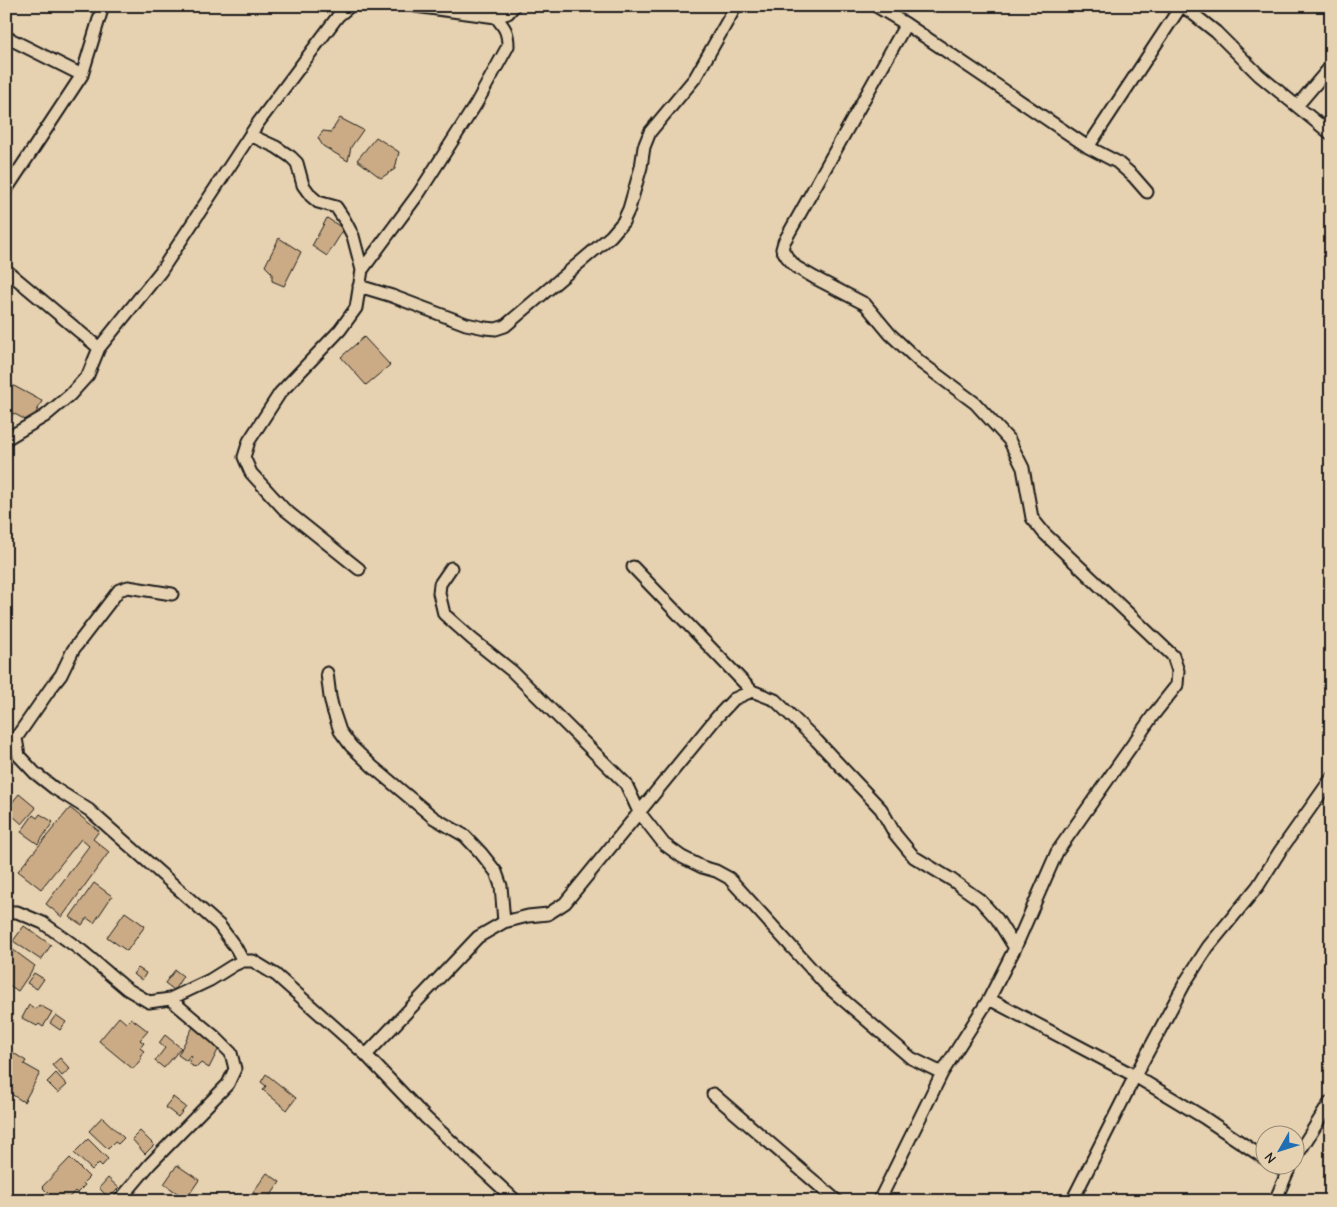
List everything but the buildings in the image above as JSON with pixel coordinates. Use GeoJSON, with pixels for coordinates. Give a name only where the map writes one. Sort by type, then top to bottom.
{"type":"FeatureCollection","features":[{"type":"Feature","properties":{"kind":"street"},"geometry":{"type":"LineString","coordinates":[[6,190],[82,75],[104,6]]}},
{"type":"Feature","properties":{"kind":"street"},"geometry":{"type":"LineString","coordinates":[[6,439],[45,416],[70,395],[88,375],[99,348],[161,271],[250,135],[338,16],[350,6]]}},
{"type":"Feature","properties":{"kind":"street"},"geometry":{"type":"LineString","coordinates":[[415,6],[496,17],[508,13],[514,6]]}},
{"type":"Feature","properties":{"kind":"street"},"geometry":{"type":"LineString","coordinates":[[359,286],[392,296],[466,324],[496,329],[505,326],[611,236],[623,222],[629,209],[641,167],[646,140],[650,132],[695,78],[736,6]]}},
{"type":"Feature","properties":{"kind":"street"},"geometry":{"type":"LineString","coordinates":[[876,6],[906,24],[1088,147],[1117,162],[1133,176],[1146,192]]}},
{"type":"Feature","properties":{"kind":"street"},"geometry":{"type":"LineString","coordinates":[[1088,147],[1187,8],[1216,32],[1259,75],[1331,134]]}},
{"type":"Feature","properties":{"kind":"street"},"geometry":{"type":"LineString","coordinates":[[362,270],[419,193],[476,104],[508,46],[505,27],[496,17]]}},
{"type":"Feature","properties":{"kind":"street"},"geometry":{"type":"LineString","coordinates":[[879,1201],[942,1073],[989,999],[1015,948],[1057,852],[1154,714],[1177,685],[1178,671],[1173,656],[1044,533],[1032,518],[1023,468],[1009,440],[975,403],[920,362],[890,334],[864,304],[796,267],[782,250],[784,242],[906,24]]}},
{"type":"Feature","properties":{"kind":"street"},"geometry":{"type":"LineString","coordinates":[[6,37],[82,75]]}},
{"type":"Feature","properties":{"kind":"street"},"geometry":{"type":"LineString","coordinates":[[1297,106],[1331,66]]}},
{"type":"Feature","properties":{"kind":"street"},"geometry":{"type":"LineString","coordinates":[[250,135],[291,156],[297,163],[303,184],[311,196],[318,202],[336,207],[353,236],[362,270],[356,308],[340,330],[280,393],[249,441],[244,457],[251,473],[284,509],[359,569]]}},
{"type":"Feature","properties":{"kind":"street"},"geometry":{"type":"LineString","coordinates":[[6,270],[99,348]]}},
{"type":"Feature","properties":{"kind":"street"},"geometry":{"type":"LineString","coordinates":[[633,567],[752,691],[774,700],[796,720],[881,809],[895,834],[914,857],[980,900],[997,918],[1015,948]]}},
{"type":"Feature","properties":{"kind":"street"},"geometry":{"type":"LineString","coordinates":[[451,568],[440,584],[439,593],[444,614],[512,671],[626,784],[639,812],[664,844],[682,857],[729,878],[827,986],[911,1058],[942,1073]]}},
{"type":"Feature","properties":{"kind":"street"},"geometry":{"type":"LineString","coordinates":[[172,594],[128,587],[119,590],[72,650],[61,675],[16,738],[19,756],[35,773],[54,788],[89,810],[219,925],[243,961]]}},
{"type":"Feature","properties":{"kind":"street"},"geometry":{"type":"LineString","coordinates":[[328,673],[330,697],[340,731],[351,746],[373,767],[434,818],[465,836],[481,852],[496,872],[501,886],[504,922]]}},
{"type":"Feature","properties":{"kind":"street"},"geometry":{"type":"LineString","coordinates":[[366,1055],[478,937],[504,922],[528,916],[548,914],[565,903],[717,717],[734,699],[752,691]]}},
{"type":"Feature","properties":{"kind":"street"},"geometry":{"type":"LineString","coordinates":[[1072,1201],[1135,1076],[1186,981],[1208,947],[1258,886],[1280,851],[1331,779]]}},
{"type":"Feature","properties":{"kind":"street"},"geometry":{"type":"LineString","coordinates":[[6,912],[17,912],[43,923],[82,951],[127,989],[150,1002],[170,999],[210,980],[234,965],[243,961],[253,961],[276,975],[366,1055],[426,1118],[516,1201]]}},
{"type":"Feature","properties":{"kind":"street"},"geometry":{"type":"LineString","coordinates":[[119,1201],[150,1164],[228,1084],[235,1069],[231,1053],[170,999]]}},
{"type":"Feature","properties":{"kind":"street"},"geometry":{"type":"LineString","coordinates":[[989,999],[1135,1076],[1203,1117],[1254,1151]]}},
{"type":"Feature","properties":{"kind":"street"},"geometry":{"type":"LineString","coordinates":[[713,1094],[837,1201]]}},
{"type":"Feature","properties":{"kind":"street"},"geometry":{"type":"LineString","coordinates":[[1304,1144],[1331,1101]]}},
{"type":"Feature","properties":{"kind":"street"},"geometry":{"type":"LineString","coordinates":[[1275,1201],[1287,1174]]}}]}
